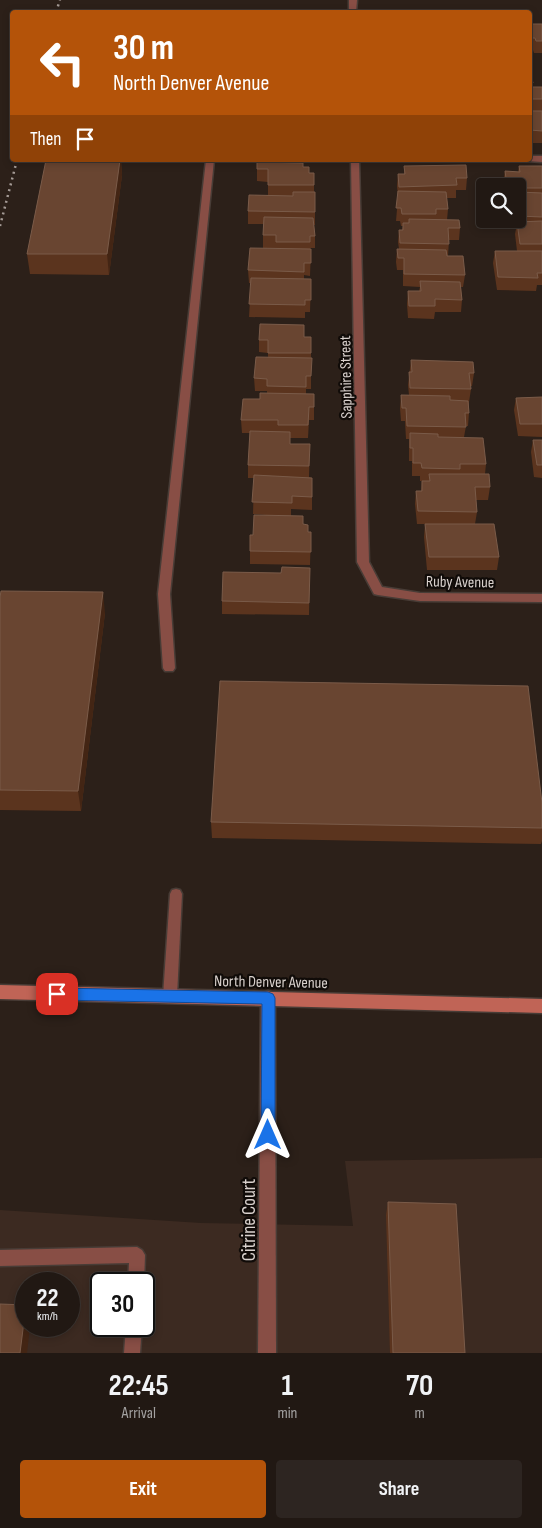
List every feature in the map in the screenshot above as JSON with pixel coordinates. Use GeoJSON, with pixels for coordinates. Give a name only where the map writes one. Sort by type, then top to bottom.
{"type":"FeatureCollection","features":[{"type":"Feature","properties":{"kind":"main road","name":"North Denver Avenue"},"geometry":{"type":"LineString","coordinates":[[0,992],[542,1006]]}},
{"type":"Feature","properties":{"kind":"street"},"geometry":{"type":"LineString","coordinates":[[169,668],[164,594],[210,162]]}},
{"type":"Feature","properties":{"kind":"street","name":"Sapphire Street"},"geometry":{"type":"LineString","coordinates":[[355,162],[363,562],[378,591]]}},
{"type":"Feature","properties":{"kind":"street","name":"Ruby Avenue"},"geometry":{"type":"LineString","coordinates":[[378,591],[420,597],[542,598]]}},
{"type":"Feature","properties":{"kind":"street","name":"Citrine Court"},"geometry":{"type":"LineString","coordinates":[[267,1353],[268,998]]}},
{"type":"Feature","properties":{"kind":"lane"},"geometry":{"type":"LineString","coordinates":[[170,996],[176,894]]}},
{"type":"Feature","properties":{"kind":"lane"},"geometry":{"type":"LineString","coordinates":[[0,1258],[137,1255],[136,1272]]}},
{"type":"Feature","properties":{"kind":"lane"},"geometry":{"type":"LineString","coordinates":[[132,1353],[133,1337]]}},
{"type":"Feature","properties":{"kind":"shaded area"},"geometry":{"type":"Polygon","coordinates":[[[542,1158],[542,1353],[0,1353],[0,1210],[201,1223],[353,1226],[345,1161],[542,1158]]]}},
{"type":"Feature","properties":{"kind":"building"},"geometry":{"type":"Polygon","coordinates":[[[532,24],[542,24],[542,41],[536,41],[535,38],[532,38],[532,24]]]}},
{"type":"Feature","properties":{"kind":"building"},"geometry":{"type":"Polygon","coordinates":[[[532,87],[542,87],[542,99],[532,99],[532,87]]]}},
{"type":"Feature","properties":{"kind":"building"},"geometry":{"type":"Polygon","coordinates":[[[532,111],[542,111],[542,131],[532,130],[532,111]]]}},
{"type":"Feature","properties":{"kind":"building"},"geometry":{"type":"Polygon","coordinates":[[[46,162],[120,162],[107,254],[27,254],[46,162]]]}},
{"type":"Feature","properties":{"kind":"building"},"geometry":{"type":"Polygon","coordinates":[[[257,162],[303,163],[303,167],[309,167],[309,173],[314,173],[314,185],[268,185],[268,169],[257,169],[257,162]]]}},
{"type":"Feature","properties":{"kind":"building"},"geometry":{"type":"Polygon","coordinates":[[[466,165],[467,178],[456,178],[457,185],[399,187],[398,174],[405,174],[404,166],[466,165]]]}},
{"type":"Feature","properties":{"kind":"building"},"geometry":{"type":"Polygon","coordinates":[[[519,166],[542,166],[542,188],[526,188],[526,178],[506,178],[505,171],[520,172],[519,166]]]}},
{"type":"Feature","properties":{"kind":"building"},"geometry":{"type":"Polygon","coordinates":[[[398,191],[446,192],[448,209],[436,209],[436,214],[402,214],[401,208],[396,208],[398,191]]]}},
{"type":"Feature","properties":{"kind":"building"},"geometry":{"type":"Polygon","coordinates":[[[293,192],[315,192],[315,212],[248,211],[249,195],[293,196],[293,192]]]}},
{"type":"Feature","properties":{"kind":"building"},"geometry":{"type":"Polygon","coordinates":[[[526,192],[542,193],[542,217],[526,216],[526,192]]]}},
{"type":"Feature","properties":{"kind":"building"},"geometry":{"type":"Polygon","coordinates":[[[264,217],[313,218],[315,236],[310,236],[310,242],[276,242],[276,235],[263,235],[264,217]]]}},
{"type":"Feature","properties":{"kind":"building"},"geometry":{"type":"Polygon","coordinates":[[[409,219],[459,220],[460,228],[448,228],[449,244],[400,243],[399,230],[403,230],[403,223],[409,223],[409,219]]]}},
{"type":"Feature","properties":{"kind":"building"},"geometry":{"type":"Polygon","coordinates":[[[542,221],[542,244],[520,244],[518,228],[526,228],[526,222],[542,221]]]}},
{"type":"Feature","properties":{"kind":"building"},"geometry":{"type":"Polygon","coordinates":[[[250,248],[311,249],[311,263],[304,263],[304,272],[248,270],[250,248]]]}},
{"type":"Feature","properties":{"kind":"building"},"geometry":{"type":"Polygon","coordinates":[[[397,249],[446,250],[447,256],[463,256],[465,275],[404,274],[404,258],[398,258],[397,249]]]}},
{"type":"Feature","properties":{"kind":"building"},"geometry":{"type":"Polygon","coordinates":[[[495,251],[542,251],[542,273],[537,273],[538,278],[498,277],[495,251]]]}},
{"type":"Feature","properties":{"kind":"building"},"geometry":{"type":"Polygon","coordinates":[[[251,278],[311,279],[311,300],[305,300],[305,305],[249,304],[251,278]]]}},
{"type":"Feature","properties":{"kind":"building"},"geometry":{"type":"Polygon","coordinates":[[[420,281],[460,282],[462,300],[435,299],[435,306],[409,306],[408,291],[421,291],[420,281]]]}},
{"type":"Feature","properties":{"kind":"building"},"geometry":{"type":"Polygon","coordinates":[[[260,324],[304,325],[304,337],[311,337],[311,353],[268,353],[268,340],[259,340],[260,324]]]}},
{"type":"Feature","properties":{"kind":"building"},"geometry":{"type":"Polygon","coordinates":[[[256,357],[312,358],[311,376],[306,376],[306,387],[267,386],[267,379],[254,378],[256,357]]]}},
{"type":"Feature","properties":{"kind":"building"},"geometry":{"type":"Polygon","coordinates":[[[411,360],[473,362],[474,373],[469,373],[471,389],[410,388],[409,372],[412,372],[411,360]]]}},
{"type":"Feature","properties":{"kind":"building"},"geometry":{"type":"Polygon","coordinates":[[[260,393],[314,394],[314,407],[309,407],[308,425],[278,425],[278,420],[241,420],[243,399],[260,399],[260,393]]]}},
{"type":"Feature","properties":{"kind":"building"},"geometry":{"type":"Polygon","coordinates":[[[401,395],[450,396],[450,400],[468,401],[469,413],[465,413],[466,427],[407,426],[406,408],[402,408],[401,395]]]}},
{"type":"Feature","properties":{"kind":"building"},"geometry":{"type":"Polygon","coordinates":[[[542,397],[542,424],[520,424],[516,398],[542,397]]]}},
{"type":"Feature","properties":{"kind":"building"},"geometry":{"type":"Polygon","coordinates":[[[250,431],[290,432],[290,444],[310,444],[309,466],[248,465],[250,431]]]}},
{"type":"Feature","properties":{"kind":"building"},"geometry":{"type":"Polygon","coordinates":[[[410,433],[438,434],[438,437],[483,438],[486,464],[460,464],[460,469],[422,468],[421,463],[413,463],[410,433]]]}},
{"type":"Feature","properties":{"kind":"building"},"geometry":{"type":"Polygon","coordinates":[[[533,440],[542,440],[542,465],[537,465],[533,440]]]}},
{"type":"Feature","properties":{"kind":"building"},"geometry":{"type":"Polygon","coordinates":[[[429,474],[489,474],[490,487],[475,487],[477,512],[418,511],[416,491],[422,491],[422,481],[430,481],[429,474]]]}},
{"type":"Feature","properties":{"kind":"building"},"geometry":{"type":"Polygon","coordinates":[[[254,475],[312,478],[312,497],[292,496],[292,503],[252,502],[254,475]]]}},
{"type":"Feature","properties":{"kind":"building"},"geometry":{"type":"Polygon","coordinates":[[[254,515],[303,516],[303,524],[308,525],[308,532],[311,532],[311,552],[250,551],[250,535],[253,535],[254,515]]]}},
{"type":"Feature","properties":{"kind":"building"},"geometry":{"type":"Polygon","coordinates":[[[425,524],[494,524],[499,557],[429,557],[425,524]]]}},
{"type":"Feature","properties":{"kind":"building"},"geometry":{"type":"Polygon","coordinates":[[[282,567],[310,568],[309,603],[222,601],[223,572],[281,573],[282,567]]]}},
{"type":"Feature","properties":{"kind":"building"},"geometry":{"type":"Polygon","coordinates":[[[1,591],[103,592],[78,791],[0,790],[1,591]]]}},
{"type":"Feature","properties":{"kind":"building"},"geometry":{"type":"Polygon","coordinates":[[[220,681],[528,686],[542,803],[542,828],[211,822],[220,681]]]}},
{"type":"Feature","properties":{"kind":"building"},"geometry":{"type":"Polygon","coordinates":[[[388,1202],[456,1204],[465,1353],[393,1353],[388,1202]]]}},
{"type":"Feature","properties":{"kind":"building"},"geometry":{"type":"Polygon","coordinates":[[[0,1304],[15,1305],[15,1337],[22,1337],[20,1353],[0,1353],[0,1304]]]}},
{"type":"Feature","properties":{"kind":"railway"},"geometry":{"type":"LineString","coordinates":[[57,10],[60,0]]}},
{"type":"Feature","properties":{"kind":"railway"},"geometry":{"type":"LineString","coordinates":[[0,226],[16,162]]}},
{"type":"Feature","properties":{"kind":"route"},"geometry":{"type":"LineString","coordinates":[[57,994],[268,998],[268,1135]]}}]}
